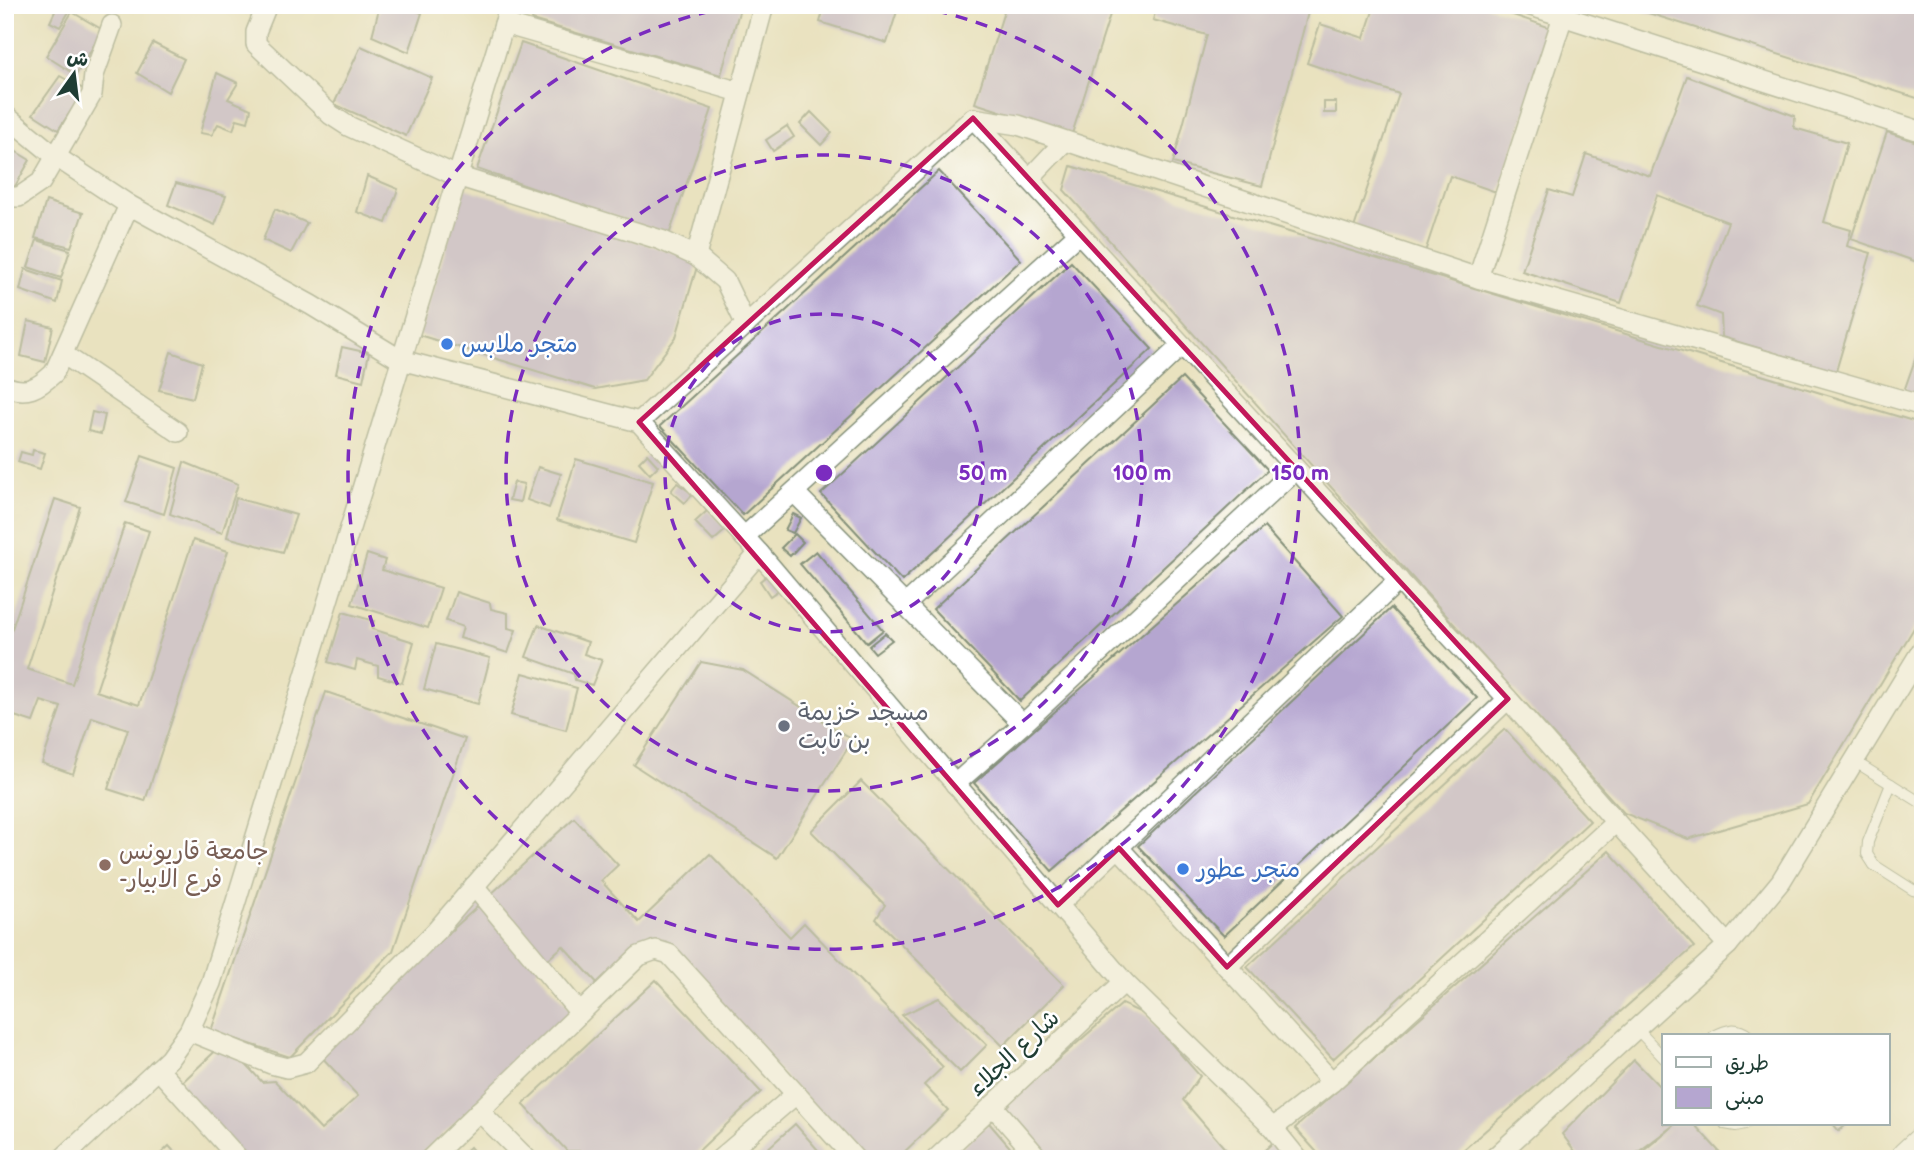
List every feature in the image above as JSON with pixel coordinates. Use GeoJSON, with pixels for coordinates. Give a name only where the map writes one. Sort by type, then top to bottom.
{"type":"FeatureCollection","features":[{"type":"Feature","properties":{"kind":"highway"},"geometry":{"type":"LineString","coordinates":[[1909,1159],[1923,1146]]}},
{"type":"Feature","properties":{"kind":"street"},"geometry":{"type":"LineString","coordinates":[[267,5],[256,32],[256,44],[331,115],[348,126],[457,176],[661,240],[696,256],[725,281],[746,325]]}},
{"type":"Feature","properties":{"kind":"street"},"geometry":{"type":"LineString","coordinates":[[696,256],[764,5]]}},
{"type":"Feature","properties":{"kind":"street"},"geometry":{"type":"LineString","coordinates":[[1528,5],[1565,11],[1923,132]]}},
{"type":"Feature","properties":{"kind":"street"},"geometry":{"type":"LineString","coordinates":[[1478,278],[1565,11]]}},
{"type":"Feature","properties":{"kind":"street"},"geometry":{"type":"LineString","coordinates":[[62,1159],[169,1059],[189,1031],[211,984],[507,15],[740,92]]}},
{"type":"Feature","properties":{"kind":"street"},"geometry":{"type":"LineString","coordinates":[[5,197],[19,197],[41,182],[92,94],[94,75],[112,25]]}},
{"type":"Feature","properties":{"kind":"street"},"geometry":{"type":"LineString","coordinates":[[5,116],[55,156],[129,205],[311,305],[401,360],[639,422],[759,553],[1124,982],[1273,1128],[1298,1159]]}},
{"type":"Feature","properties":{"kind":"street"},"geometry":{"type":"LineString","coordinates":[[973,118],[1018,125],[1478,278],[1923,406]]}},
{"type":"Feature","properties":{"kind":"street"},"geometry":{"type":"LineString","coordinates":[[973,118],[1508,699],[1728,945]]}},
{"type":"Feature","properties":{"kind":"street"},"geometry":{"type":"LineString","coordinates":[[639,422],[973,118]]}},
{"type":"Feature","properties":{"kind":"street"},"geometry":{"type":"LineString","coordinates":[[1029,179],[1065,141]]}},
{"type":"Feature","properties":{"kind":"street"},"geometry":{"type":"LineString","coordinates":[[5,386],[17,391],[39,387],[54,373],[129,205]]}},
{"type":"Feature","properties":{"kind":"street"},"geometry":{"type":"LineString","coordinates":[[744,537],[1079,233]]}},
{"type":"Feature","properties":{"kind":"street"},"geometry":{"type":"LineString","coordinates":[[905,605],[1182,345]]}},
{"type":"Feature","properties":{"kind":"street"},"geometry":{"type":"LineString","coordinates":[[63,354],[178,432]]}},
{"type":"Feature","properties":{"kind":"street"},"geometry":{"type":"LineString","coordinates":[[955,784],[1296,469]]}},
{"type":"Feature","properties":{"kind":"street"},"geometry":{"type":"LineString","coordinates":[[794,492],[1023,724]]}},
{"type":"Feature","properties":{"kind":"street"},"geometry":{"type":"LineString","coordinates":[[189,1031],[271,1064],[287,1068],[306,1063],[436,930],[759,553]]}},
{"type":"Feature","properties":{"kind":"street"},"geometry":{"type":"LineString","coordinates":[[1058,905],[1399,580]]}},
{"type":"Feature","properties":{"kind":"street"},"geometry":{"type":"LineString","coordinates":[[1493,1159],[1728,945],[1781,881],[1923,648]]}},
{"type":"Feature","properties":{"kind":"street"},"geometry":{"type":"LineString","coordinates":[[1227,967],[1508,699]]}},
{"type":"Feature","properties":{"kind":"street"},"geometry":{"type":"LineString","coordinates":[[1273,1128],[1332,1082],[1616,822]]}},
{"type":"Feature","properties":{"kind":"street"},"geometry":{"type":"LineString","coordinates":[[1119,848],[1332,1082]]}},
{"type":"Feature","properties":{"kind":"street"},"geometry":{"type":"LineString","coordinates":[[474,886],[580,1013]]}},
{"type":"Feature","properties":{"kind":"street"},"geometry":{"type":"LineString","coordinates":[[430,1159],[639,956],[656,950],[669,954],[855,1159]]}},
{"type":"Feature","properties":{"kind":"street","name":"شارع الجلاء"},"geometry":{"type":"LineString","coordinates":[[936,1159],[1124,982]]}},
{"type":"Feature","properties":{"kind":"street"},"geometry":{"type":"LineString","coordinates":[[158,1069],[239,1159]]}},
{"type":"Feature","properties":{"kind":"street"},"geometry":{"type":"LineString","coordinates":[[720,1159],[796,1094]]}},
{"type":"Feature","properties":{"kind":"street"},"geometry":{"type":"LineString","coordinates":[[994,1107],[1039,1159]]}},
{"type":"Feature","properties":{"kind":"street"},"geometry":{"type":"LineString","coordinates":[[479,1111],[527,1159]]}},
{"type":"Feature","properties":{"kind":"lane"},"geometry":{"type":"LineString","coordinates":[[1854,761],[1923,804]]}},
{"type":"Feature","properties":{"kind":"lane"},"geometry":{"type":"LineString","coordinates":[[1891,783],[1868,842],[1867,855],[1874,865],[1913,890],[1923,892]]}},
{"type":"Feature","properties":{"kind":"lane"},"geometry":{"type":"LineString","coordinates":[[1636,1028],[1662,1056]]}},
{"type":"Feature","properties":{"kind":"lane"},"geometry":{"type":"LineString","coordinates":[[1719,1034],[1737,1029],[1746,1034]]}},
{"type":"Feature","properties":{"kind":"highlighted area"},"geometry":{"type":"Polygon","coordinates":[[[973,118],[1508,699],[1227,967],[1119,848],[1058,905],[639,422],[973,118]]]}},
{"type":"Feature","properties":{"kind":"building"},"geometry":{"type":"Polygon","coordinates":[[[58,5],[73,5],[60,27],[50,22],[58,5]]]}},
{"type":"Feature","properties":{"kind":"building"},"geometry":{"type":"Polygon","coordinates":[[[380,5],[402,5],[422,13],[409,52],[372,36],[380,5]]]}},
{"type":"Feature","properties":{"kind":"building"},"geometry":{"type":"Polygon","coordinates":[[[536,5],[741,5],[721,75],[532,20],[536,5]]]}},
{"type":"Feature","properties":{"kind":"building"},"geometry":{"type":"Polygon","coordinates":[[[825,5],[899,5],[887,43],[820,22],[825,5]]]}},
{"type":"Feature","properties":{"kind":"building"},"geometry":{"type":"Polygon","coordinates":[[[1006,5],[1113,5],[1072,134],[975,103],[1006,5]]]}},
{"type":"Feature","properties":{"kind":"building"},"geometry":{"type":"Polygon","coordinates":[[[1157,5],[1310,5],[1262,186],[1173,163],[1207,35],[1153,20],[1157,5]]]}},
{"type":"Feature","properties":{"kind":"building"},"geometry":{"type":"Polygon","coordinates":[[[1375,5],[1484,5],[1554,29],[1499,193],[1450,176],[1425,252],[1354,228],[1399,94],[1307,63],[1320,24],[1364,38],[1375,5]]]}},
{"type":"Feature","properties":{"kind":"building"},"geometry":{"type":"Polygon","coordinates":[[[1923,5],[1923,100],[1626,6],[1923,5]]]}},
{"type":"Feature","properties":{"kind":"building"},"geometry":{"type":"Polygon","coordinates":[[[72,12],[103,30],[76,75],[46,56],[72,12]]]}},
{"type":"Feature","properties":{"kind":"building"},"geometry":{"type":"Polygon","coordinates":[[[153,43],[184,59],[168,92],[137,73],[153,43]]]}},
{"type":"Feature","properties":{"kind":"building"},"geometry":{"type":"Polygon","coordinates":[[[521,43],[712,109],[669,235],[477,169],[521,43]]]}},
{"type":"Feature","properties":{"kind":"building"},"geometry":{"type":"Polygon","coordinates":[[[361,46],[432,78],[406,136],[334,104],[361,46]]]}},
{"type":"Feature","properties":{"kind":"building"},"geometry":{"type":"Polygon","coordinates":[[[217,73],[238,83],[228,99],[251,109],[248,122],[237,119],[233,130],[218,124],[212,135],[200,133],[217,73]]]}},
{"type":"Feature","properties":{"kind":"building"},"geometry":{"type":"Polygon","coordinates":[[[60,76],[85,90],[58,130],[33,114],[60,76]]]}},
{"type":"Feature","properties":{"kind":"building"},"geometry":{"type":"Polygon","coordinates":[[[1687,76],[1795,116],[1794,128],[1847,143],[1824,222],[1851,230],[1847,246],[1871,253],[1836,371],[1722,337],[1721,315],[1697,306],[1728,222],[1657,195],[1621,303],[1522,271],[1549,190],[1572,197],[1586,154],[1650,176],[1687,76]]]}},
{"type":"Feature","properties":{"kind":"building"},"geometry":{"type":"Polygon","coordinates":[[[1324,102],[1336,102],[1336,113],[1324,113],[1324,102]]]}},
{"type":"Feature","properties":{"kind":"building"},"geometry":{"type":"Polygon","coordinates":[[[811,112],[832,133],[821,145],[800,124],[811,112]]]}},
{"type":"Feature","properties":{"kind":"building"},"geometry":{"type":"Polygon","coordinates":[[[787,126],[794,137],[773,151],[766,140],[787,126]]]}},
{"type":"Feature","properties":{"kind":"building"},"geometry":{"type":"Polygon","coordinates":[[[1887,132],[1923,144],[1923,264],[1851,239],[1887,132]]]}},
{"type":"Feature","properties":{"kind":"building"},"geometry":{"type":"Polygon","coordinates":[[[5,145],[30,160],[14,188],[5,191],[5,145]]]}},
{"type":"Feature","properties":{"kind":"building"},"geometry":{"type":"Polygon","coordinates":[[[1071,166],[1923,424],[1923,613],[1808,804],[1688,839],[1624,813],[1064,190],[1071,166]]]}},
{"type":"Feature","properties":{"kind":"building"},"geometry":{"type":"Polygon","coordinates":[[[939,171],[1021,260],[743,515],[660,426],[939,171]]]}},
{"type":"Feature","properties":{"kind":"building"},"geometry":{"type":"Polygon","coordinates":[[[367,176],[398,189],[386,223],[357,212],[367,176]]]}},
{"type":"Feature","properties":{"kind":"building"},"geometry":{"type":"Polygon","coordinates":[[[176,183],[226,196],[215,225],[168,205],[176,183]]]}},
{"type":"Feature","properties":{"kind":"building"},"geometry":{"type":"Polygon","coordinates":[[[464,188],[699,260],[676,337],[644,380],[595,389],[419,335],[464,188]]]}},
{"type":"Feature","properties":{"kind":"building"},"geometry":{"type":"Polygon","coordinates":[[[46,201],[83,213],[71,247],[35,238],[46,201]]]}},
{"type":"Feature","properties":{"kind":"building"},"geometry":{"type":"Polygon","coordinates":[[[275,209],[307,223],[291,253],[263,240],[275,209]]]}},
{"type":"Feature","properties":{"kind":"building"},"geometry":{"type":"Polygon","coordinates":[[[37,240],[70,250],[61,278],[28,267],[37,240]]]}},
{"type":"Feature","properties":{"kind":"building"},"geometry":{"type":"Polygon","coordinates":[[[1071,262],[1152,349],[902,581],[821,494],[1071,262]]]}},
{"type":"Feature","properties":{"kind":"building"},"geometry":{"type":"Polygon","coordinates":[[[25,269],[62,281],[57,303],[20,290],[25,269]]]}},
{"type":"Feature","properties":{"kind":"building"},"geometry":{"type":"Polygon","coordinates":[[[28,321],[53,327],[45,362],[21,356],[28,321]]]}},
{"type":"Feature","properties":{"kind":"building"},"geometry":{"type":"Polygon","coordinates":[[[342,347],[369,353],[363,381],[336,374],[342,347]]]}},
{"type":"Feature","properties":{"kind":"building"},"geometry":{"type":"Polygon","coordinates":[[[171,352],[202,363],[193,398],[159,390],[171,352]]]}},
{"type":"Feature","properties":{"kind":"building"},"geometry":{"type":"Polygon","coordinates":[[[1917,354],[1923,355],[1923,397],[1904,391],[1917,354]]]}},
{"type":"Feature","properties":{"kind":"building"},"geometry":{"type":"Polygon","coordinates":[[[1182,378],[1268,470],[1020,701],[933,609],[1182,378]]]}},
{"type":"Feature","properties":{"kind":"building"},"geometry":{"type":"Polygon","coordinates":[[[92,412],[105,415],[101,434],[88,431],[92,412]]]}},
{"type":"Feature","properties":{"kind":"building"},"geometry":{"type":"Polygon","coordinates":[[[33,450],[45,453],[40,469],[18,462],[21,452],[32,455],[33,450]]]}},
{"type":"Feature","properties":{"kind":"building"},"geometry":{"type":"Polygon","coordinates":[[[647,454],[658,466],[650,474],[639,462],[647,454]]]}},
{"type":"Feature","properties":{"kind":"building"},"geometry":{"type":"Polygon","coordinates":[[[142,456],[177,468],[164,514],[126,502],[142,456]]]}},
{"type":"Feature","properties":{"kind":"building"},"geometry":{"type":"Polygon","coordinates":[[[576,459],[653,482],[634,543],[557,520],[576,459]]]}},
{"type":"Feature","properties":{"kind":"building"},"geometry":{"type":"Polygon","coordinates":[[[184,462],[238,484],[222,533],[170,514],[184,462]]]}},
{"type":"Feature","properties":{"kind":"building"},"geometry":{"type":"Polygon","coordinates":[[[538,467],[561,474],[549,508],[527,500],[538,467]]]}},
{"type":"Feature","properties":{"kind":"building"},"geometry":{"type":"Polygon","coordinates":[[[514,482],[524,484],[520,502],[509,500],[514,482]]]}},
{"type":"Feature","properties":{"kind":"building"},"geometry":{"type":"Polygon","coordinates":[[[677,483],[693,494],[685,503],[671,491],[677,483]]]}},
{"type":"Feature","properties":{"kind":"building"},"geometry":{"type":"Polygon","coordinates":[[[236,498],[296,515],[283,552],[227,537],[236,498]]]}},
{"type":"Feature","properties":{"kind":"building"},"geometry":{"type":"Polygon","coordinates":[[[55,499],[80,507],[27,669],[72,684],[125,523],[149,531],[96,691],[139,705],[193,540],[228,551],[145,801],[108,789],[128,729],[92,717],[73,774],[42,763],[61,707],[41,701],[33,722],[5,713],[5,650],[55,499]]]}},
{"type":"Feature","properties":{"kind":"building"},"geometry":{"type":"Polygon","coordinates":[[[708,510],[727,529],[713,541],[695,522],[708,510]]]}},
{"type":"Feature","properties":{"kind":"building"},"geometry":{"type":"Polygon","coordinates":[[[793,514],[801,518],[793,533],[785,530],[793,514]]]}},
{"type":"Feature","properties":{"kind":"building"},"geometry":{"type":"Polygon","coordinates":[[[1264,527],[1343,616],[1052,871],[974,783],[1264,527]]]}},
{"type":"Feature","properties":{"kind":"building"},"geometry":{"type":"Polygon","coordinates":[[[795,534],[803,542],[790,556],[781,548],[795,534]]]}},
{"type":"Feature","properties":{"kind":"building"},"geometry":{"type":"Polygon","coordinates":[[[816,551],[883,630],[867,643],[800,564],[816,551]]]}},
{"type":"Feature","properties":{"kind":"building"},"geometry":{"type":"Polygon","coordinates":[[[367,554],[385,560],[382,570],[441,588],[428,628],[352,604],[367,554]]]}},
{"type":"Feature","properties":{"kind":"building"},"geometry":{"type":"Polygon","coordinates":[[[769,574],[780,589],[770,596],[760,581],[769,574]]]}},
{"type":"Feature","properties":{"kind":"building"},"geometry":{"type":"Polygon","coordinates":[[[456,592],[490,603],[491,609],[508,613],[508,628],[516,630],[508,653],[460,638],[463,627],[446,621],[456,592]]]}},
{"type":"Feature","properties":{"kind":"building"},"geometry":{"type":"Polygon","coordinates":[[[1391,608],[1477,698],[1224,936],[1138,846],[1391,608]]]}},
{"type":"Feature","properties":{"kind":"building"},"geometry":{"type":"Polygon","coordinates":[[[343,612],[374,621],[372,629],[414,642],[402,683],[378,676],[378,666],[357,660],[355,670],[328,662],[343,612]]]}},
{"type":"Feature","properties":{"kind":"building"},"geometry":{"type":"Polygon","coordinates":[[[538,625],[588,642],[584,654],[602,660],[592,685],[575,680],[574,674],[526,657],[538,625]]]}},
{"type":"Feature","properties":{"kind":"building"},"geometry":{"type":"Polygon","coordinates":[[[885,633],[892,640],[875,653],[869,646],[885,633]]]}},
{"type":"Feature","properties":{"kind":"building"},"geometry":{"type":"Polygon","coordinates":[[[436,644],[490,658],[478,704],[424,689],[436,644]]]}},
{"type":"Feature","properties":{"kind":"building"},"geometry":{"type":"Polygon","coordinates":[[[701,662],[743,670],[853,740],[777,858],[634,765],[701,662]]]}},
{"type":"Feature","properties":{"kind":"building"},"geometry":{"type":"Polygon","coordinates":[[[523,673],[577,688],[566,730],[511,715],[523,673]]]}},
{"type":"Feature","properties":{"kind":"building"},"geometry":{"type":"Polygon","coordinates":[[[326,692],[465,739],[393,951],[290,1057],[211,1031],[326,692]]]}},
{"type":"Feature","properties":{"kind":"building"},"geometry":{"type":"Polygon","coordinates":[[[1505,729],[1590,821],[1333,1059],[1247,967],[1505,729]]]}},
{"type":"Feature","properties":{"kind":"building"},"geometry":{"type":"Polygon","coordinates":[[[861,781],[1064,985],[1003,1046],[876,919],[885,905],[811,831],[861,781]]]}},
{"type":"Feature","properties":{"kind":"building"},"geometry":{"type":"Polygon","coordinates":[[[574,818],[618,865],[601,881],[639,922],[710,854],[790,937],[804,923],[943,1067],[924,1085],[948,1110],[897,1159],[864,1159],[652,940],[601,987],[563,946],[536,970],[575,1013],[416,1159],[240,1159],[175,1089],[225,1042],[262,1082],[275,1081],[321,1130],[358,1096],[318,1053],[574,818]]]}},
{"type":"Feature","properties":{"kind":"building"},"geometry":{"type":"Polygon","coordinates":[[[1609,851],[1694,947],[1453,1159],[1323,1159],[1295,1128],[1609,851]]]}},
{"type":"Feature","properties":{"kind":"building"},"geometry":{"type":"Polygon","coordinates":[[[656,980],[761,1092],[690,1159],[587,1159],[580,1151],[567,1151],[523,1104],[656,980]]]}},
{"type":"Feature","properties":{"kind":"building"},"geometry":{"type":"Polygon","coordinates":[[[939,998],[987,1045],[960,1072],[902,1015],[939,998]]]}},
{"type":"Feature","properties":{"kind":"building"},"geometry":{"type":"Polygon","coordinates":[[[1122,1004],[1146,1015],[1200,1076],[1183,1100],[1234,1159],[1045,1159],[1001,1109],[1122,1004]]]}},
{"type":"Feature","properties":{"kind":"building"},"geometry":{"type":"Polygon","coordinates":[[[1634,1060],[1662,1089],[1662,1126],[1673,1126],[1629,1159],[1581,1159],[1562,1134],[1634,1060]]]}},
{"type":"Feature","properties":{"kind":"building"},"geometry":{"type":"Polygon","coordinates":[[[989,1123],[1020,1159],[948,1159],[989,1123]]]}},
{"type":"Feature","properties":{"kind":"building"},"geometry":{"type":"Polygon","coordinates":[[[795,1124],[826,1159],[756,1159],[795,1124]]]}},
{"type":"Feature","properties":{"kind":"building"},"geometry":{"type":"Polygon","coordinates":[[[1673,1126],[1696,1126],[1726,1159],[1634,1159],[1673,1126]]]}},
{"type":"Feature","properties":{"kind":"building"},"geometry":{"type":"Polygon","coordinates":[[[1278,1138],[1296,1159],[1255,1159],[1278,1138]]]}},
{"type":"Feature","properties":{"kind":"building"},"geometry":{"type":"Polygon","coordinates":[[[169,1146],[181,1159],[155,1159],[169,1146]]]}},
{"type":"Feature","properties":{"kind":"building"},"geometry":{"type":"Polygon","coordinates":[[[470,1147],[480,1159],[457,1159],[470,1147]]]}},
{"type":"Feature","properties":{"kind":"place","name":"متجر ملابس"},"geometry":{"type":"Point","coordinates":[447,344]}},
{"type":"Feature","properties":{"kind":"place","name":"مسجد خزيمة بن ثابت"},"geometry":{"type":"Point","coordinates":[784,726]}},
{"type":"Feature","properties":{"kind":"place","name":"جامعة قاريونس -فرع الابيار"},"geometry":{"type":"Point","coordinates":[105,865]}},
{"type":"Feature","properties":{"kind":"place","name":"متجر عطور"},"geometry":{"type":"Point","coordinates":[1183,869]}}]}
